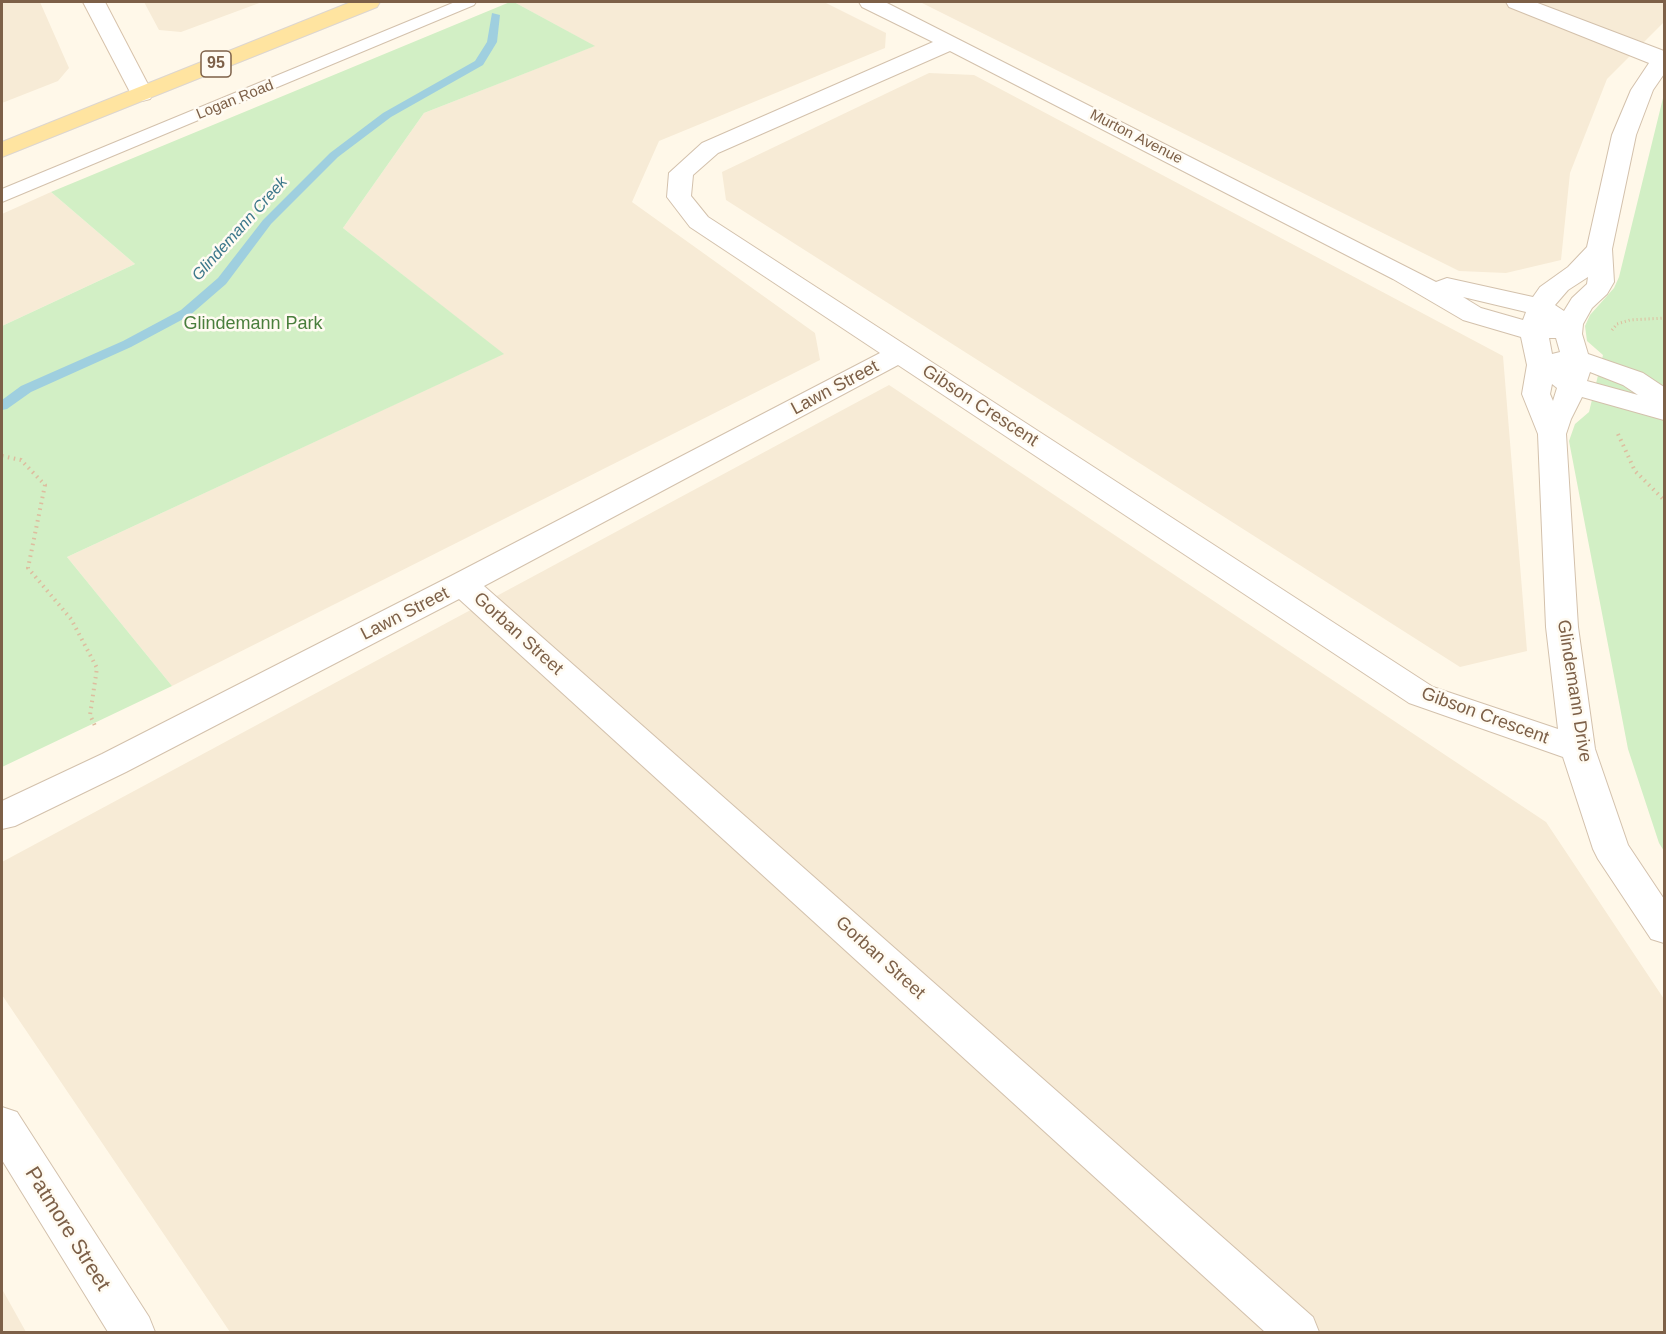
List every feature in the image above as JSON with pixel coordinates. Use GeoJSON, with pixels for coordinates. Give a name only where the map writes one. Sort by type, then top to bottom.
{"type":"FeatureCollection","features":[{"type":"Feature","properties":{"kind":"main road","name":"95"},"geometry":{"type":"LineString","coordinates":[[2,150],[369,2]]}},
{"type":"Feature","properties":{"kind":"street"},"geometry":{"type":"LineString","coordinates":[[94,2],[142,94]]}},
{"type":"Feature","properties":{"kind":"street","name":"Murton Avenue"},"geometry":{"type":"LineString","coordinates":[[870,2],[1402,273],[1472,314],[1538,320]]}},
{"type":"Feature","properties":{"kind":"street"},"geometry":{"type":"LineString","coordinates":[[1517,2],[1663,59],[1642,90],[1623,135],[1599,249],[1600,285],[1581,304],[1569,328],[1574,373]]}},
{"type":"Feature","properties":{"kind":"street","name":"Gibson Crescent"},"geometry":{"type":"LineString","coordinates":[[950,42],[710,148],[681,173],[679,197],[699,222],[1421,695],[1578,749]]}},
{"type":"Feature","properties":{"kind":"street"},"geometry":{"type":"LineString","coordinates":[[1569,328],[1538,320],[1553,289],[1577,273],[1599,249]]}},
{"type":"Feature","properties":{"kind":"street","name":"Glindemann Drive"},"geometry":{"type":"LineString","coordinates":[[1538,320],[1541,363],[1536,394],[1552,435],[1562,627],[1578,749],[1611,849],[1665,928]]}},
{"type":"Feature","properties":{"kind":"street","name":"Lawn Street"},"geometry":{"type":"LineString","coordinates":[[2,816],[114,763],[462,584],[900,353]]}},
{"type":"Feature","properties":{"kind":"street"},"geometry":{"type":"LineString","coordinates":[[1541,363],[1574,373],[1665,411]]}},
{"type":"Feature","properties":{"kind":"street"},"geometry":{"type":"LineString","coordinates":[[1574,373],[1625,375],[1665,400]]}},
{"type":"Feature","properties":{"kind":"street","name":"Glindemann Drive"},"geometry":{"type":"LineString","coordinates":[[1552,435],[1574,373]]}},
{"type":"Feature","properties":{"kind":"street","name":"Gorban Street"},"geometry":{"type":"LineString","coordinates":[[462,584],[1297,1332]]}},
{"type":"Feature","properties":{"kind":"street","name":"Patmore Street"},"geometry":{"type":"LineString","coordinates":[[2,1125],[133,1332]]}},
{"type":"Feature","properties":{"kind":"lane","name":"Logan Road"},"geometry":{"type":"LineString","coordinates":[[2,196],[468,2]]}},
{"type":"Feature","properties":{"kind":"path"},"geometry":{"type":"LineString","coordinates":[[1611,335],[1614,327],[1622,322],[1638,318],[1665,318]]}},
{"type":"Feature","properties":{"kind":"path"},"geometry":{"type":"LineString","coordinates":[[1616,427],[1626,455],[1635,471],[1665,500]]}},
{"type":"Feature","properties":{"kind":"path"},"geometry":{"type":"LineString","coordinates":[[2,456],[21,460],[45,485],[28,568],[71,619],[97,668],[90,715],[114,763]]}},
{"type":"Feature","properties":{"kind":"shaded area"},"geometry":{"type":"Polygon","coordinates":[[[2,2],[40,2],[69,68],[58,81],[2,103],[2,2]]]}},
{"type":"Feature","properties":{"kind":"shaded area"},"geometry":{"type":"Polygon","coordinates":[[[144,2],[262,2],[181,32],[159,30],[144,2]]]}},
{"type":"Feature","properties":{"kind":"shaded area"},"geometry":{"type":"Polygon","coordinates":[[[514,2],[824,2],[886,33],[885,48],[659,141],[632,202],[815,333],[820,360],[172,686],[67,557],[503,354],[343,228],[424,113],[594,46],[514,2]]]}},
{"type":"Feature","properties":{"kind":"shaded area"},"geometry":{"type":"Polygon","coordinates":[[[920,2],[1664,2],[1664,22],[1607,79],[1570,173],[1561,260],[1506,273],[1459,271],[920,2]]]}},
{"type":"Feature","properties":{"kind":"shaded area"},"geometry":{"type":"Polygon","coordinates":[[[929,73],[974,75],[1503,356],[1527,651],[1460,667],[726,200],[722,172],[929,73]]]}},
{"type":"Feature","properties":{"kind":"shaded area"},"geometry":{"type":"Polygon","coordinates":[[[51,192],[135,264],[2,326],[2,214],[51,192]]]}},
{"type":"Feature","properties":{"kind":"shaded area"},"geometry":{"type":"Polygon","coordinates":[[[889,385],[1546,822],[1664,999],[1664,1332],[230,1332],[2,995],[2,862],[889,385]]]}},
{"type":"Feature","properties":{"kind":"shaded area"},"geometry":{"type":"Polygon","coordinates":[[[2,1289],[26,1332],[2,1332],[2,1289]]]}},
{"type":"Feature","properties":{"kind":"green space","name":"Glindemann Park"},"geometry":{"type":"Polygon","coordinates":[[[514,2],[595,46],[424,113],[343,228],[504,354],[67,557],[172,686],[2,767],[2,326],[135,264],[51,192],[514,2]]]}},
{"type":"Feature","properties":{"kind":"green space"},"geometry":{"type":"Polygon","coordinates":[[[1664,94],[1664,851],[1659,843],[1628,749],[1569,441],[1575,424],[1589,412],[1603,355],[1587,341],[1585,326],[1590,315],[1614,288],[1619,277],[1664,94]]]}},
{"type":"Feature","properties":{"kind":"waterway","name":"Glindemann Creek"},"geometry":{"type":"LineString","coordinates":[[2,406],[26,389],[127,344],[185,313],[222,281],[267,222],[334,155],[387,115],[479,63],[492,42],[495,15]]}}]}
